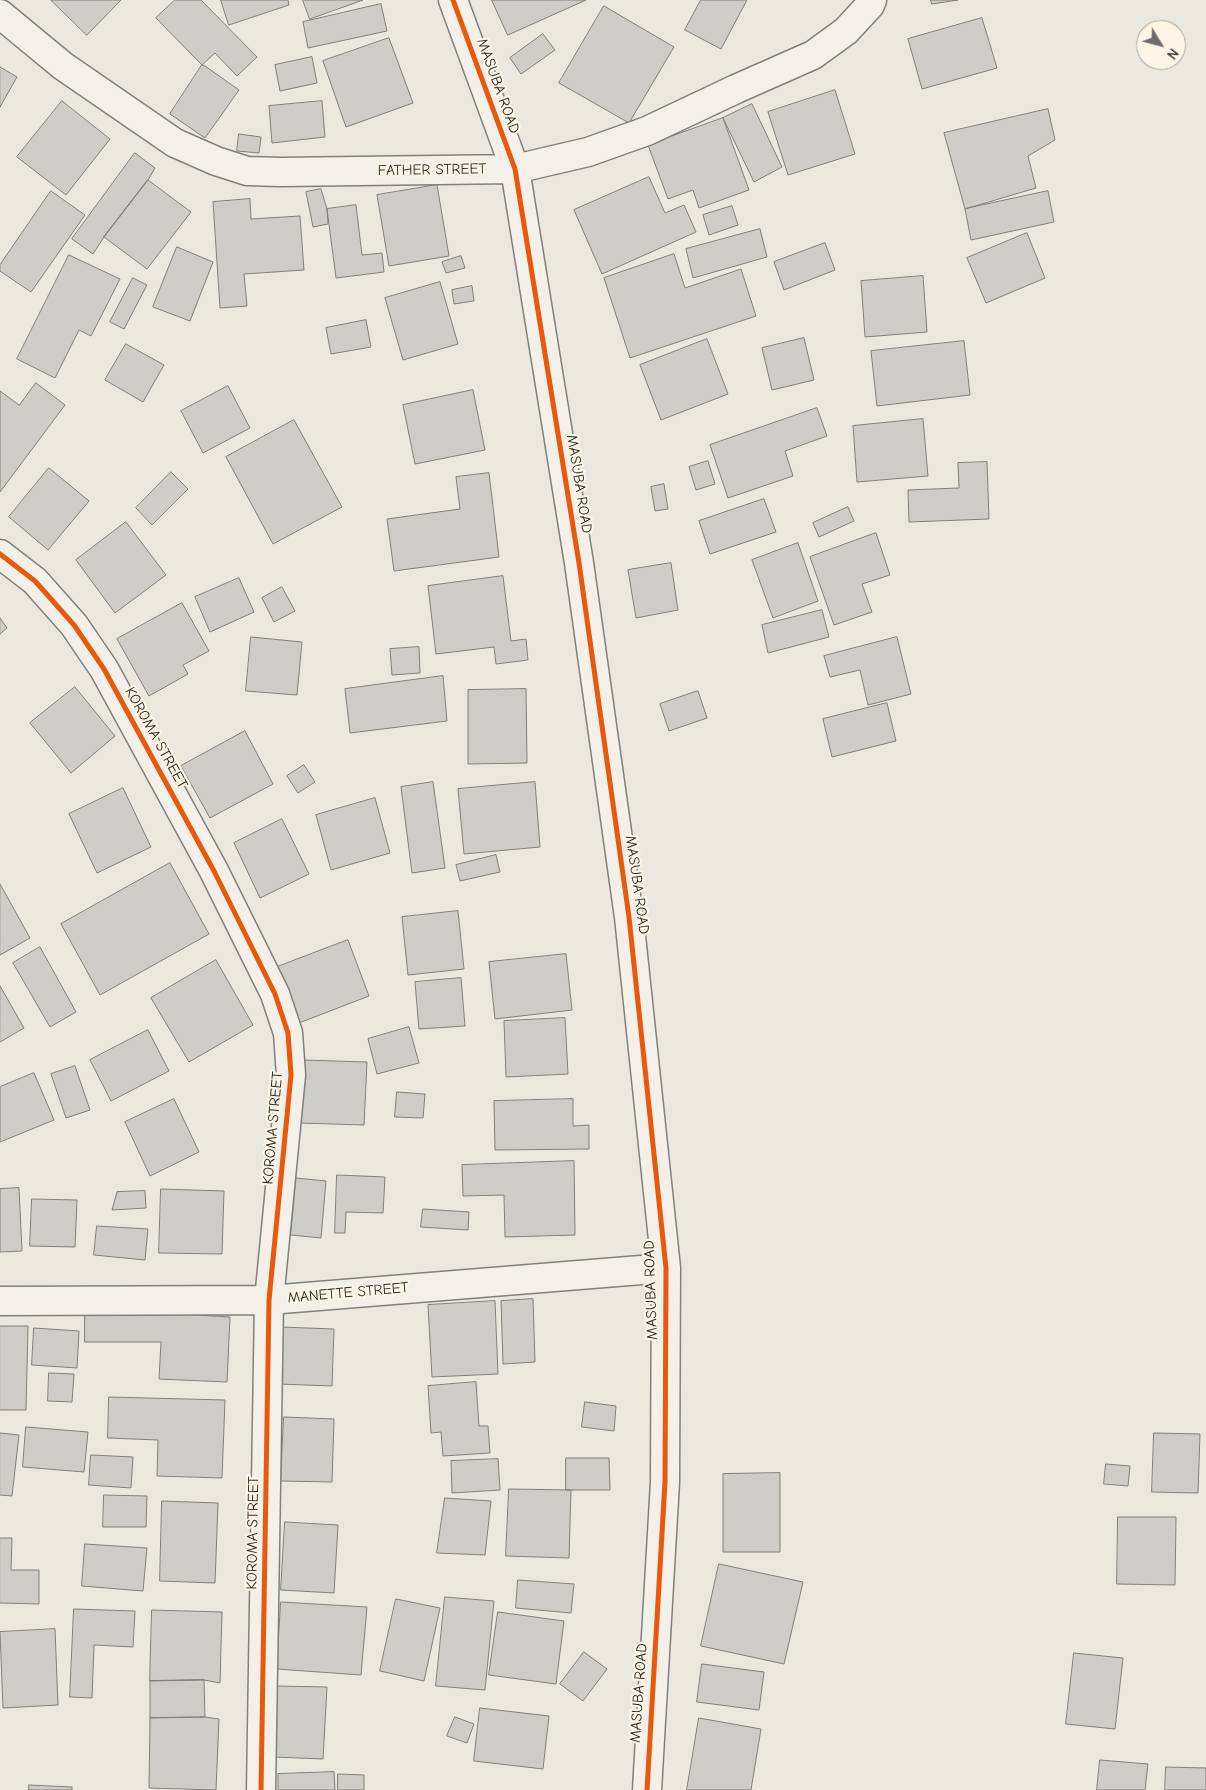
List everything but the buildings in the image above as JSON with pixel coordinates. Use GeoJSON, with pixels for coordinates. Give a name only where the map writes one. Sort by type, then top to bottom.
{"type":"FeatureCollection","features":[{"type":"Feature","properties":{"kind":"street","name":"MASUBA ROAD"},"geometry":{"type":"LineString","coordinates":[[453,0],[515,169],[579,563],[629,917],[666,1268],[665,1482],[647,1790]]}},
{"type":"Feature","properties":{"kind":"street","name":"FATHER STREET"},"geometry":{"type":"LineString","coordinates":[[0,14],[63,66],[175,143],[216,161],[247,170],[280,172],[515,169],[588,152],[647,132],[736,89],[813,55],[846,30],[871,3]]}},
{"type":"Feature","properties":{"kind":"street","name":"KOROMA STREET"},"geometry":{"type":"LineString","coordinates":[[0,554],[35,581],[74,625],[104,669],[214,871],[275,994],[288,1033],[291,1075],[269,1300],[261,1790]]}},
{"type":"Feature","properties":{"kind":"street","name":"MANETTE STREET"},"geometry":{"type":"LineString","coordinates":[[0,1301],[269,1300],[666,1268]]}},
{"type":"Feature","properties":{"kind":"cycle path"},"geometry":{"type":"LineString","coordinates":[[453,0],[515,169],[579,563],[629,917],[666,1268],[665,1482],[647,1790]]}},
{"type":"Feature","properties":{"kind":"cycle path"},"geometry":{"type":"LineString","coordinates":[[0,554],[35,581],[74,625],[104,669],[214,871],[275,994],[288,1033],[291,1075],[269,1300],[261,1790]]}}]}
